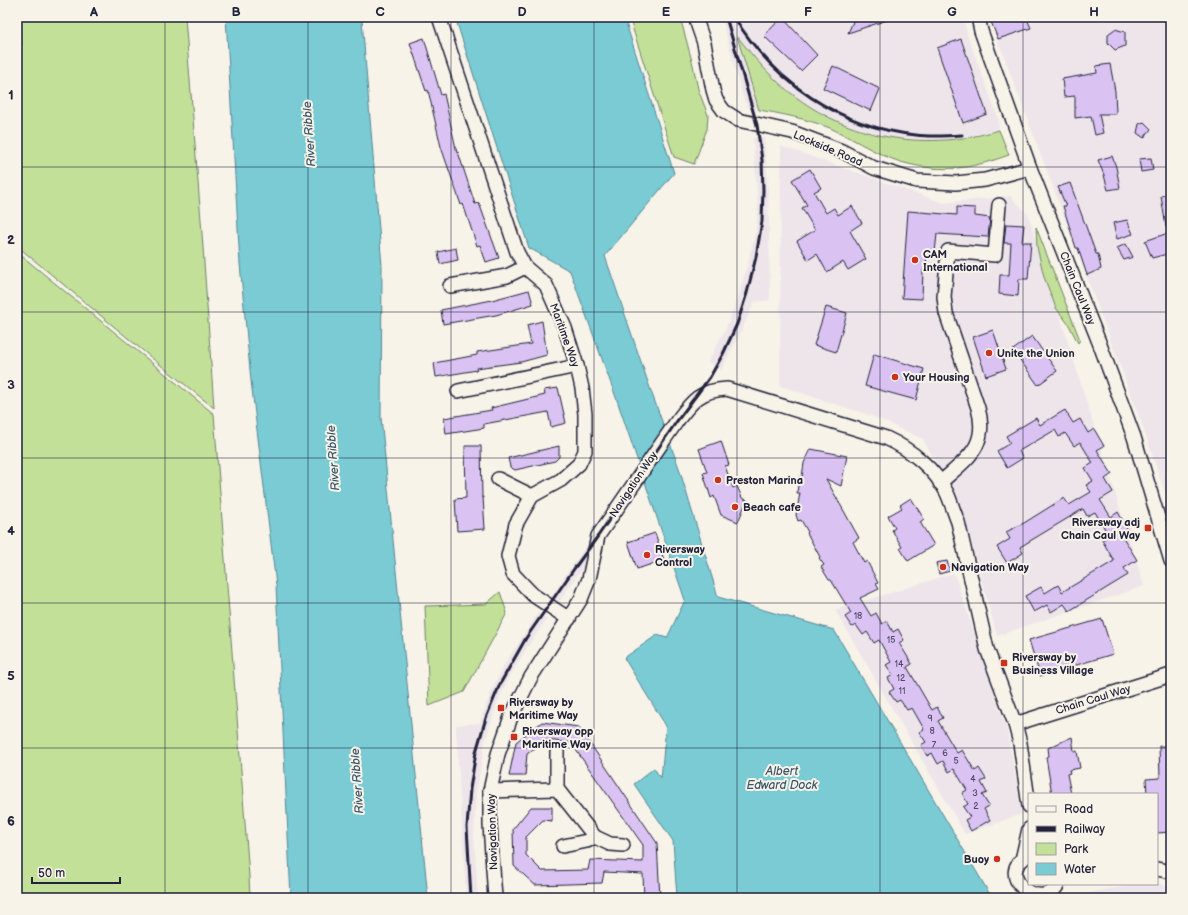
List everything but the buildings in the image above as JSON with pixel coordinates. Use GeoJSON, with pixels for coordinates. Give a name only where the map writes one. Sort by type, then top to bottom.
{"type":"FeatureCollection","features":[{"type":"Feature","properties":{"kind":"street","name":"Maritime Way"},"geometry":{"type":"LineString","coordinates":[[438,17],[517,252],[525,267],[546,285],[565,328],[582,388],[585,414],[585,451],[579,464],[561,480],[532,496]]}},
{"type":"Feature","properties":{"kind":"street","name":"Lockside Road"},"geometry":{"type":"LineString","coordinates":[[695,17],[704,43],[712,90],[716,100],[724,111],[738,120],[792,132],[842,151],[874,168],[917,181],[956,183],[985,180],[1030,168]]}},
{"type":"Feature","properties":{"kind":"street","name":"Chain Caul Way"},"geometry":{"type":"LineString","coordinates":[[978,17],[981,30],[1030,168],[1099,342],[1134,437],[1171,561]]}},
{"type":"Feature","properties":{"kind":"street"},"geometry":{"type":"LineString","coordinates":[[940,483],[974,452],[978,445],[982,427],[978,408],[946,312],[944,297],[948,252],[995,255],[999,205]]}},
{"type":"Feature","properties":{"kind":"street"},"geometry":{"type":"LineString","coordinates":[[450,286],[507,276],[525,267]]}},
{"type":"Feature","properties":{"kind":"street"},"geometry":{"type":"LineString","coordinates":[[458,391],[577,366]]}},
{"type":"Feature","properties":{"kind":"street","name":"Navigation Way"},"geometry":{"type":"LineString","coordinates":[[495,898],[490,825],[490,791],[498,754],[511,717],[531,677],[581,599],[589,579],[598,536],[677,421],[697,397],[716,389],[727,389],[886,438],[902,445],[914,454],[940,483],[948,497],[958,522],[987,649],[1015,724],[1021,750],[1028,799]]}},
{"type":"Feature","properties":{"kind":"street"},"geometry":{"type":"LineString","coordinates":[[498,480],[532,496],[516,524],[508,556],[512,574],[533,595],[569,619]]}},
{"type":"Feature","properties":{"kind":"street","name":"Chain Caul Way"},"geometry":{"type":"LineString","coordinates":[[1015,724],[1171,675]]}},
{"type":"Feature","properties":{"kind":"street"},"geometry":{"type":"LineString","coordinates":[[557,752],[557,789],[595,837],[610,844],[623,845]]}},
{"type":"Feature","properties":{"kind":"street"},"geometry":{"type":"LineString","coordinates":[[490,791],[557,789]]}},
{"type":"Feature","properties":{"kind":"street"},"geometry":{"type":"LineString","coordinates":[[1028,836],[1025,857],[1016,871],[1016,878],[1021,890],[1027,896],[1040,898],[1048,896],[1057,889]]}},
{"type":"Feature","properties":{"kind":"street"},"geometry":{"type":"LineString","coordinates":[[563,846],[587,841],[595,837]]}},
{"type":"Feature","properties":{"kind":"street"},"geometry":{"type":"LineString","coordinates":[[1158,869],[1171,872]]}},
{"type":"Feature","properties":{"kind":"shaded area"},"geometry":{"type":"Polygon","coordinates":[[[721,17],[963,17],[969,40],[998,117],[999,130],[952,140],[923,141],[888,137],[854,128],[824,115],[796,97],[764,69],[737,37],[759,110],[748,107],[744,101],[721,17]]]}},
{"type":"Feature","properties":{"kind":"shaded area"},"geometry":{"type":"Polygon","coordinates":[[[989,17],[1171,17],[1171,511],[1143,427],[989,17]]]}},
{"type":"Feature","properties":{"kind":"shaded area"},"geometry":{"type":"Polygon","coordinates":[[[764,137],[769,221],[770,300],[754,302],[742,330],[721,370],[708,362],[726,328],[738,298],[756,231],[758,208],[753,138],[764,137]]]}},
{"type":"Feature","properties":{"kind":"shaded area"},"geometry":{"type":"Polygon","coordinates":[[[781,146],[944,203],[1010,196],[1028,214],[1144,586],[997,636],[963,512],[923,439],[872,416],[780,386],[781,146]]]}},
{"type":"Feature","properties":{"kind":"shaded area"},"geometry":{"type":"Polygon","coordinates":[[[593,536],[588,561],[558,603],[550,598],[593,536]]]}},
{"type":"Feature","properties":{"kind":"shaded area"},"geometry":{"type":"Polygon","coordinates":[[[954,573],[1007,731],[1022,814],[965,834],[835,610],[954,573]]]}},
{"type":"Feature","properties":{"kind":"shaded area"},"geometry":{"type":"Polygon","coordinates":[[[538,613],[547,619],[507,681],[496,707],[485,742],[476,795],[474,836],[478,898],[466,898],[456,725],[480,723],[491,691],[504,665],[538,613]]]}},
{"type":"Feature","properties":{"kind":"shaded area"},"geometry":{"type":"Polygon","coordinates":[[[1158,882],[1171,889],[1171,898],[1061,898],[1131,885],[1158,885],[1158,882]]]}},
{"type":"Feature","properties":{"kind":"green space"},"geometry":{"type":"Polygon","coordinates":[[[17,17],[185,17],[214,408],[17,246],[17,54],[22,43],[17,27],[17,17]]]}},
{"type":"Feature","properties":{"kind":"green space"},"geometry":{"type":"Polygon","coordinates":[[[629,17],[680,17],[698,89],[708,115],[707,129],[694,164],[674,157],[629,17]]]}},
{"type":"Feature","properties":{"kind":"green space"},"geometry":{"type":"Polygon","coordinates":[[[737,36],[779,83],[796,97],[819,112],[843,124],[894,138],[920,140],[946,140],[999,130],[1009,155],[985,163],[962,168],[950,169],[913,165],[892,159],[830,128],[795,117],[759,110],[737,36]]]}},
{"type":"Feature","properties":{"kind":"green space"},"geometry":{"type":"Polygon","coordinates":[[[1036,227],[1080,340],[1078,343],[1069,325],[1056,308],[1044,277],[1037,247],[1036,227]]]}},
{"type":"Feature","properties":{"kind":"green space"},"geometry":{"type":"Polygon","coordinates":[[[17,252],[214,414],[250,898],[17,898],[17,252]]]}},
{"type":"Feature","properties":{"kind":"green space"},"geometry":{"type":"Polygon","coordinates":[[[500,592],[507,613],[464,692],[429,706],[425,606],[486,604],[500,592]]]}},
{"type":"Feature","properties":{"kind":"water","name":"River Ribble"},"geometry":{"type":"Polygon","coordinates":[[[226,17],[369,17],[362,20],[382,266],[381,417],[428,898],[291,898],[276,585],[251,381],[240,264],[226,17]]]}},
{"type":"Feature","properties":{"kind":"water","name":"Albert Edward Dock"},"geometry":{"type":"Polygon","coordinates":[[[455,17],[624,17],[674,173],[605,256],[679,468],[718,597],[834,630],[992,898],[677,898],[673,841],[634,784],[654,768],[661,779],[666,726],[624,658],[657,635],[667,638],[685,600],[618,403],[570,271],[529,248],[455,17]]]}},
{"type":"Feature","properties":{"kind":"railway"},"geometry":{"type":"LineString","coordinates":[[471,898],[467,827],[470,789],[476,752],[486,718],[500,684],[526,638],[677,421],[710,377],[737,324],[747,293],[756,257],[762,221],[762,160],[757,125],[726,17]]}},
{"type":"Feature","properties":{"kind":"railway"},"geometry":{"type":"LineString","coordinates":[[734,17],[750,41],[789,81],[812,98],[835,112],[888,130],[927,136],[962,135]]}},
{"type":"Feature","properties":{"kind":"place","name":"CAM International"},"geometry":{"type":"Point","coordinates":[915,260]}},
{"type":"Feature","properties":{"kind":"place","name":"Unite the Union"},"geometry":{"type":"Point","coordinates":[989,353]}},
{"type":"Feature","properties":{"kind":"place","name":"Your Housing"},"geometry":{"type":"Point","coordinates":[895,377]}},
{"type":"Feature","properties":{"kind":"place","name":"Preston Marina"},"geometry":{"type":"Point","coordinates":[718,480]}},
{"type":"Feature","properties":{"kind":"place","name":"Beach cafe"},"geometry":{"type":"Point","coordinates":[735,507]}},
{"type":"Feature","properties":{"kind":"place","name":"Riversway adj Chain Caul Way"},"geometry":{"type":"Point","coordinates":[1148,528]}},
{"type":"Feature","properties":{"kind":"place","name":"Riversway Control"},"geometry":{"type":"Point","coordinates":[647,555]}},
{"type":"Feature","properties":{"kind":"place","name":"Navigation Way"},"geometry":{"type":"Point","coordinates":[943,567]}},
{"type":"Feature","properties":{"kind":"place","name":"Riversway by Business Village"},"geometry":{"type":"Point","coordinates":[1004,663]}},
{"type":"Feature","properties":{"kind":"place","name":"Riversway by Maritime Way"},"geometry":{"type":"Point","coordinates":[501,708]}},
{"type":"Feature","properties":{"kind":"place","name":"Riversway opp Maritime Way"},"geometry":{"type":"Point","coordinates":[514,737]}},
{"type":"Feature","properties":{"kind":"place","name":"Buoy"},"geometry":{"type":"Point","coordinates":[997,859]}}]}
